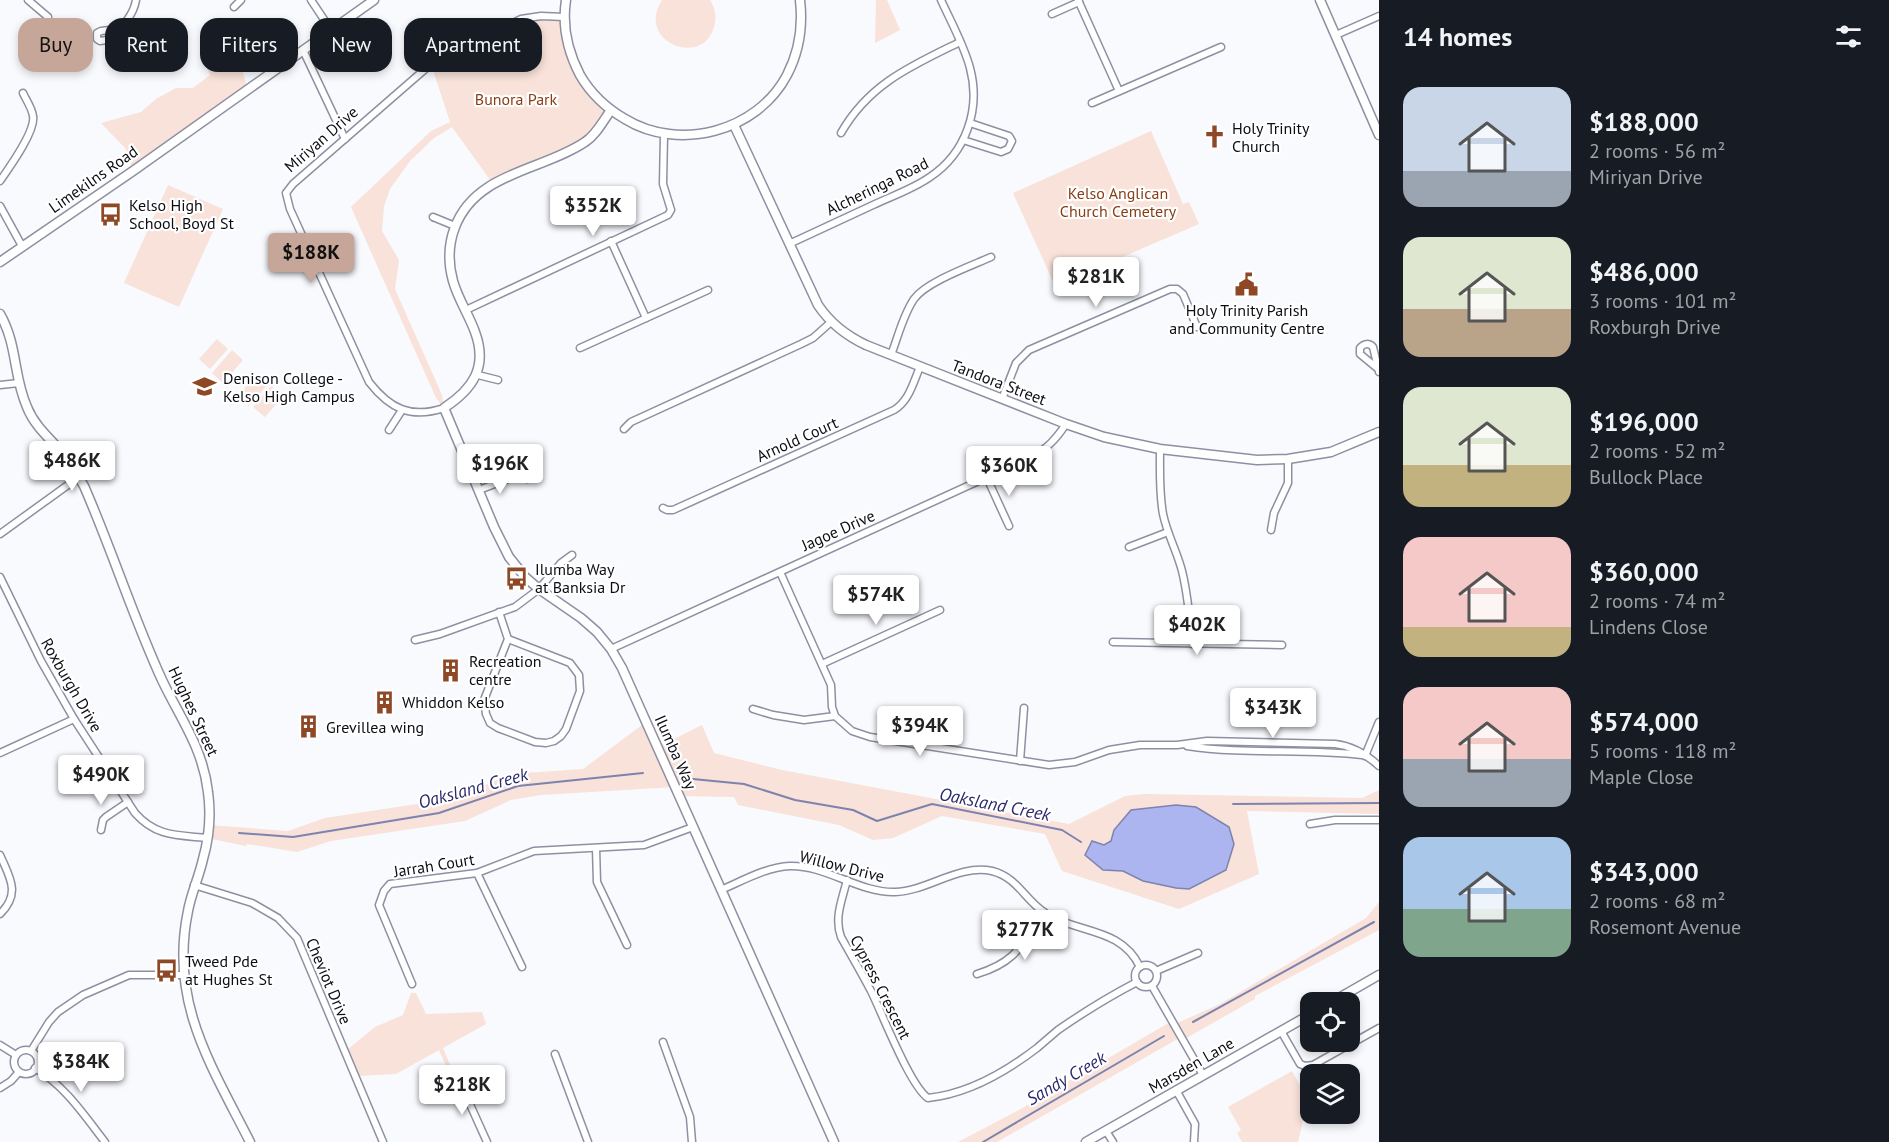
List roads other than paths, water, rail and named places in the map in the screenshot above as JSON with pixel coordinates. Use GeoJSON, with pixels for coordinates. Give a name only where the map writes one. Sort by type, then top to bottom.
{"type":"FeatureCollection","features":[{"type":"Feature","properties":{"kind":"street"},"geometry":{"type":"LineString","coordinates":[[28,0],[48,17]]}},
{"type":"Feature","properties":{"kind":"street"},"geometry":{"type":"LineString","coordinates":[[129,18],[136,0]]}},
{"type":"Feature","properties":{"kind":"street"},"geometry":{"type":"LineString","coordinates":[[234,7],[241,0]]}},
{"type":"Feature","properties":{"kind":"street"},"geometry":{"type":"LineString","coordinates":[[311,0],[323,18]]}},
{"type":"Feature","properties":{"kind":"street","name":"Limekilns Road"},"geometry":{"type":"LineString","coordinates":[[348,18],[374,0]]}},
{"type":"Feature","properties":{"kind":"street"},"geometry":{"type":"LineString","coordinates":[[566,0],[565,17],[570,52],[576,67],[595,96],[637,127],[664,135],[688,136],[705,134],[734,125],[755,112],[770,98],[787,76],[798,45],[801,21],[800,0]]}},
{"type":"Feature","properties":{"kind":"street","name":"Alcheringa Road"},"geometry":{"type":"LineString","coordinates":[[789,244],[921,183],[941,169],[963,140],[970,123],[973,101],[970,69],[941,0]]}},
{"type":"Feature","properties":{"kind":"street"},"geometry":{"type":"LineString","coordinates":[[1320,0],[1379,135]]}},
{"type":"Feature","properties":{"kind":"street"},"geometry":{"type":"LineString","coordinates":[[1052,14],[1078,1],[1119,91]]}},
{"type":"Feature","properties":{"kind":"street","name":"Miriyan Drive"},"geometry":{"type":"LineString","coordinates":[[402,410],[388,403],[369,382],[285,196],[293,184],[431,64],[520,19],[541,16],[565,17]]}},
{"type":"Feature","properties":{"kind":"street"},"geometry":{"type":"LineString","coordinates":[[1336,35],[1379,16]]}},
{"type":"Feature","properties":{"kind":"street"},"geometry":{"type":"LineString","coordinates":[[841,133],[860,105],[891,79],[919,61],[960,42]]}},
{"type":"Feature","properties":{"kind":"street","name":"Limekilns Road"},"geometry":{"type":"LineString","coordinates":[[0,262],[310,45]]}},
{"type":"Feature","properties":{"kind":"street"},"geometry":{"type":"LineString","coordinates":[[1092,103],[1221,47]]}},
{"type":"Feature","properties":{"kind":"street"},"geometry":{"type":"LineString","coordinates":[[303,50],[345,138]]}},
{"type":"Feature","properties":{"kind":"street"},"geometry":{"type":"LineString","coordinates":[[0,181],[18,155],[32,126],[33,115],[23,93]]}},
{"type":"Feature","properties":{"kind":"street"},"geometry":{"type":"LineString","coordinates":[[389,430],[402,410],[427,413],[444,408],[466,391],[478,375],[477,339],[455,285],[449,262],[450,243],[455,226],[466,207],[484,189],[582,144],[592,136],[611,110]]}},
{"type":"Feature","properties":{"kind":"street"},"geometry":{"type":"LineString","coordinates":[[963,140],[1001,152],[1008,149],[1012,141],[1009,136],[970,123]]}},
{"type":"Feature","properties":{"kind":"street","name":"Tandora Street"},"geometry":{"type":"LineString","coordinates":[[734,125],[818,305],[831,322],[857,341],[1066,424],[1104,437],[1161,449],[1257,460],[1288,459],[1331,452],[1378,436]]}},
{"type":"Feature","properties":{"kind":"street"},"geometry":{"type":"LineString","coordinates":[[466,310],[664,218],[670,212],[670,206],[663,178],[664,135]]}},
{"type":"Feature","properties":{"kind":"street"},"geometry":{"type":"LineString","coordinates":[[0,206],[22,246]]}},
{"type":"Feature","properties":{"kind":"street"},"geometry":{"type":"LineString","coordinates":[[433,217],[455,226]]}},
{"type":"Feature","properties":{"kind":"street"},"geometry":{"type":"LineString","coordinates":[[611,242],[646,318]]}},
{"type":"Feature","properties":{"kind":"street"},"geometry":{"type":"LineString","coordinates":[[891,355],[910,306],[919,294],[928,286],[991,257]]}},
{"type":"Feature","properties":{"kind":"street"},"geometry":{"type":"LineString","coordinates":[[1002,399],[1016,363],[1029,350],[1170,289],[1181,291],[1197,327]]}},
{"type":"Feature","properties":{"kind":"street"},"geometry":{"type":"LineString","coordinates":[[580,348],[708,290]]}},
{"type":"Feature","properties":{"kind":"street","name":"Hughes Street"},"geometry":{"type":"LineString","coordinates":[[0,314],[12,341],[19,383],[31,417],[79,477],[162,680],[198,748],[208,792],[207,838],[183,937],[184,975],[190,1012],[200,1041],[250,1142]]}},
{"type":"Feature","properties":{"kind":"street"},"geometry":{"type":"LineString","coordinates":[[624,429],[631,422],[813,338],[831,322]]}},
{"type":"Feature","properties":{"kind":"street","name":"Arnold Court"},"geometry":{"type":"LineString","coordinates":[[663,508],[674,510],[894,410],[901,406],[907,398],[920,367]]}},
{"type":"Feature","properties":{"kind":"street"},"geometry":{"type":"LineString","coordinates":[[478,375],[498,380]]}},
{"type":"Feature","properties":{"kind":"street"},"geometry":{"type":"LineString","coordinates":[[0,385],[19,383]]}},
{"type":"Feature","properties":{"kind":"street","name":"Ilumba Way"},"geometry":{"type":"LineString","coordinates":[[444,408],[509,557],[525,577],[539,589],[588,623],[611,649],[622,668],[834,1142]]}},
{"type":"Feature","properties":{"kind":"street","name":"Jagoe Drive"},"geometry":{"type":"LineString","coordinates":[[611,649],[1047,448],[1066,424]]}},
{"type":"Feature","properties":{"kind":"street"},"geometry":{"type":"LineString","coordinates":[[1161,449],[1159,474],[1163,511],[1182,569],[1188,597],[1192,644]]}},
{"type":"Feature","properties":{"kind":"street"},"geometry":{"type":"LineString","coordinates":[[1271,530],[1272,516],[1288,483],[1288,459]]}},
{"type":"Feature","properties":{"kind":"street"},"geometry":{"type":"LineString","coordinates":[[479,490],[518,475]]}},
{"type":"Feature","properties":{"kind":"street"},"geometry":{"type":"LineString","coordinates":[[0,534],[79,477]]}},
{"type":"Feature","properties":{"kind":"street"},"geometry":{"type":"LineString","coordinates":[[987,477],[1009,526]]}},
{"type":"Feature","properties":{"kind":"street"},"geometry":{"type":"LineString","coordinates":[[1129,547],[1168,532]]}},
{"type":"Feature","properties":{"kind":"street"},"geometry":{"type":"LineString","coordinates":[[415,640],[515,607],[539,589],[561,563],[572,555]]}},
{"type":"Feature","properties":{"kind":"street"},"geometry":{"type":"LineString","coordinates":[[780,572],[831,685],[834,716],[852,731],[870,737],[1049,765],[1075,762],[1125,747],[1177,745],[1207,749],[1328,752],[1365,756],[1379,766]]}},
{"type":"Feature","properties":{"kind":"street","name":"Roxburgh Drive"},"geometry":{"type":"LineString","coordinates":[[0,577],[28,639],[74,719],[142,821],[159,831],[173,835],[207,838]]}},
{"type":"Feature","properties":{"kind":"street"},"geometry":{"type":"LineString","coordinates":[[822,664],[940,610]]}},
{"type":"Feature","properties":{"kind":"street"},"geometry":{"type":"LineString","coordinates":[[499,612],[508,639],[484,700],[486,714],[490,723],[498,728],[536,742],[554,741],[566,729],[577,700],[580,691],[579,675],[570,663],[508,639]]}},
{"type":"Feature","properties":{"kind":"street"},"geometry":{"type":"LineString","coordinates":[[1113,642],[1282,645]]}},
{"type":"Feature","properties":{"kind":"street"},"geometry":{"type":"LineString","coordinates":[[1020,761],[1024,708]]}},
{"type":"Feature","properties":{"kind":"street"},"geometry":{"type":"LineString","coordinates":[[753,710],[804,720],[834,716]]}},
{"type":"Feature","properties":{"kind":"street"},"geometry":{"type":"LineString","coordinates":[[0,753],[74,719]]}},
{"type":"Feature","properties":{"kind":"street"},"geometry":{"type":"LineString","coordinates":[[1365,756],[1379,722]]}},
{"type":"Feature","properties":{"kind":"street"},"geometry":{"type":"LineString","coordinates":[[100,830],[106,817],[128,802]]}},
{"type":"Feature","properties":{"kind":"street"},"geometry":{"type":"LineString","coordinates":[[1310,824],[1335,820],[1379,820]]}},
{"type":"Feature","properties":{"kind":"street","name":"Jarrah Court"},"geometry":{"type":"LineString","coordinates":[[412,984],[379,906],[384,891],[390,884],[477,873],[534,851],[644,845],[693,827]]}},
{"type":"Feature","properties":{"kind":"street"},"geometry":{"type":"LineString","coordinates":[[596,848],[597,882],[627,945]]}},
{"type":"Feature","properties":{"kind":"street"},"geometry":{"type":"LineString","coordinates":[[0,855],[12,883],[8,907],[0,914]]}},
{"type":"Feature","properties":{"kind":"street","name":"Willow Drive"},"geometry":{"type":"LineString","coordinates":[[721,890],[776,868],[788,866],[804,867],[877,890],[902,891],[957,874],[982,870],[1007,878],[1016,884],[1030,901],[1055,918],[1119,942],[1130,950],[1140,967]]}},
{"type":"Feature","properties":{"kind":"street"},"geometry":{"type":"LineString","coordinates":[[477,873],[522,967]]}},
{"type":"Feature","properties":{"kind":"street","name":"Cypress Crescent"},"geometry":{"type":"LineString","coordinates":[[847,880],[838,914],[838,928],[841,937],[871,991],[908,1068],[920,1090],[928,1098]]}},
{"type":"Feature","properties":{"kind":"street","name":"Cheviot Drive"},"geometry":{"type":"LineString","coordinates":[[194,885],[252,903],[278,918],[297,938],[382,1142]]}},
{"type":"Feature","properties":{"kind":"street"},"geometry":{"type":"LineString","coordinates":[[977,974],[998,967],[1015,954],[1044,912]]}},
{"type":"Feature","properties":{"kind":"street"},"geometry":{"type":"LineString","coordinates":[[1156,971],[1198,954]]}},
{"type":"Feature","properties":{"kind":"street"},"geometry":{"type":"LineString","coordinates":[[1149,965],[1156,971],[1157,979],[1152,986],[1143,987],[1137,982],[1136,974],[1140,967],[1149,965]]}},
{"type":"Feature","properties":{"kind":"street"},"geometry":{"type":"LineString","coordinates":[[31,1052],[49,1022],[58,1012],[83,995],[129,975],[184,975]]}},
{"type":"Feature","properties":{"kind":"street"},"geometry":{"type":"LineString","coordinates":[[1349,992],[1379,975]]}},
{"type":"Feature","properties":{"kind":"street"},"geometry":{"type":"LineString","coordinates":[[925,1106],[928,1098],[956,1092],[993,1075],[1035,1049],[1094,1006],[1137,982]]}},
{"type":"Feature","properties":{"kind":"street"},"geometry":{"type":"LineString","coordinates":[[1152,986],[1203,1075]]}},
{"type":"Feature","properties":{"kind":"street","name":"Marsden Lane"},"geometry":{"type":"LineString","coordinates":[[1086,1142],[1300,1020]]}},
{"type":"Feature","properties":{"kind":"street"},"geometry":{"type":"LineString","coordinates":[[1281,1031],[1300,1064],[1305,1066],[1313,1065],[1379,1028]]}},
{"type":"Feature","properties":{"kind":"street"},"geometry":{"type":"LineString","coordinates":[[663,1042],[690,1117],[692,1142]]}},
{"type":"Feature","properties":{"kind":"street"},"geometry":{"type":"LineString","coordinates":[[0,1045],[16,1055]]}},
{"type":"Feature","properties":{"kind":"street"},"geometry":{"type":"LineString","coordinates":[[23,1050],[31,1052],[37,1059],[35,1068],[27,1073],[19,1072],[14,1063],[16,1055],[23,1050]]}},
{"type":"Feature","properties":{"kind":"street"},"geometry":{"type":"LineString","coordinates":[[555,1054],[588,1142]]}},
{"type":"Feature","properties":{"kind":"street"},"geometry":{"type":"LineString","coordinates":[[35,1068],[62,1089],[105,1142]]}},
{"type":"Feature","properties":{"kind":"street"},"geometry":{"type":"LineString","coordinates":[[0,1088],[19,1072]]}},
{"type":"Feature","properties":{"kind":"street"},"geometry":{"type":"LineString","coordinates":[[459,1080],[487,1142]]}},
{"type":"Feature","properties":{"kind":"street"},"geometry":{"type":"LineString","coordinates":[[1176,1090],[1195,1124],[1194,1142]]}},
{"type":"Feature","properties":{"kind":"street"},"geometry":{"type":"LineString","coordinates":[[1106,1131],[1113,1142]]}},
{"type":"Feature","properties":{"kind":"water"},"geometry":{"type":"Polygon","coordinates":[[[1176,805],[1196,807],[1229,827],[1234,844],[1226,870],[1189,889],[1176,888],[1143,881],[1123,871],[1103,870],[1085,855],[1092,841],[1104,845],[1111,841],[1114,830],[1131,810],[1176,805]]]}},
{"type":"Feature","properties":{"kind":"waterway","name":"Oaksland Creek"},"geometry":{"type":"LineString","coordinates":[[239,833],[293,837],[439,813],[518,786],[643,773]]}},
{"type":"Feature","properties":{"kind":"waterway","name":"Oaksland Creek"},"geometry":{"type":"LineString","coordinates":[[693,779],[744,784],[795,800],[853,810],[877,821],[932,804],[1062,830],[1081,842]]}},
{"type":"Feature","properties":{"kind":"waterway","name":"Oaksland Creek"},"geometry":{"type":"LineString","coordinates":[[1233,804],[1379,803]]}},
{"type":"Feature","properties":{"kind":"waterway","name":"Sandy Creek"},"geometry":{"type":"LineString","coordinates":[[1193,1022],[1374,922]]}},
{"type":"Feature","properties":{"kind":"waterway","name":"Sandy Creek"},"geometry":{"type":"LineString","coordinates":[[983,1142],[1164,1036]]}},
{"type":"Feature","properties":{"kind":"place","name":"Holy Trinity Church"},"geometry":{"type":"Point","coordinates":[1214,137]}},
{"type":"Feature","properties":{"kind":"place","name":"Kelso High School, Boyd St"},"geometry":{"type":"Point","coordinates":[111,214]}},
{"type":"Feature","properties":{"kind":"place","name":"Holy Trinity Parish and Community Centre"},"geometry":{"type":"Point","coordinates":[1247,285]}},
{"type":"Feature","properties":{"kind":"place","name":"Denison College - Kelso High Campus"},"geometry":{"type":"Point","coordinates":[205,387]}},
{"type":"Feature","properties":{"kind":"place","name":"Ilumba Way at Banksia Dr"},"geometry":{"type":"Point","coordinates":[517,578]}},
{"type":"Feature","properties":{"kind":"place","name":"Recreation centre"},"geometry":{"type":"Point","coordinates":[451,670]}},
{"type":"Feature","properties":{"kind":"place","name":"Whiddon Kelso"},"geometry":{"type":"Point","coordinates":[384,702]}},
{"type":"Feature","properties":{"kind":"place","name":"Grevillea wing"},"geometry":{"type":"Point","coordinates":[308,727]}},
{"type":"Feature","properties":{"kind":"place","name":"Tweed Pde at Hughes St"},"geometry":{"type":"Point","coordinates":[167,970]}},
{"type":"Feature","properties":{"kind":"park label","name":"Bunora Park"},"geometry":{"type":"Point","coordinates":[516,99]}},
{"type":"Feature","properties":{"kind":"park label","name":"Kelso Anglican Church Cemetery"},"geometry":{"type":"Point","coordinates":[1118,202]}}]}
